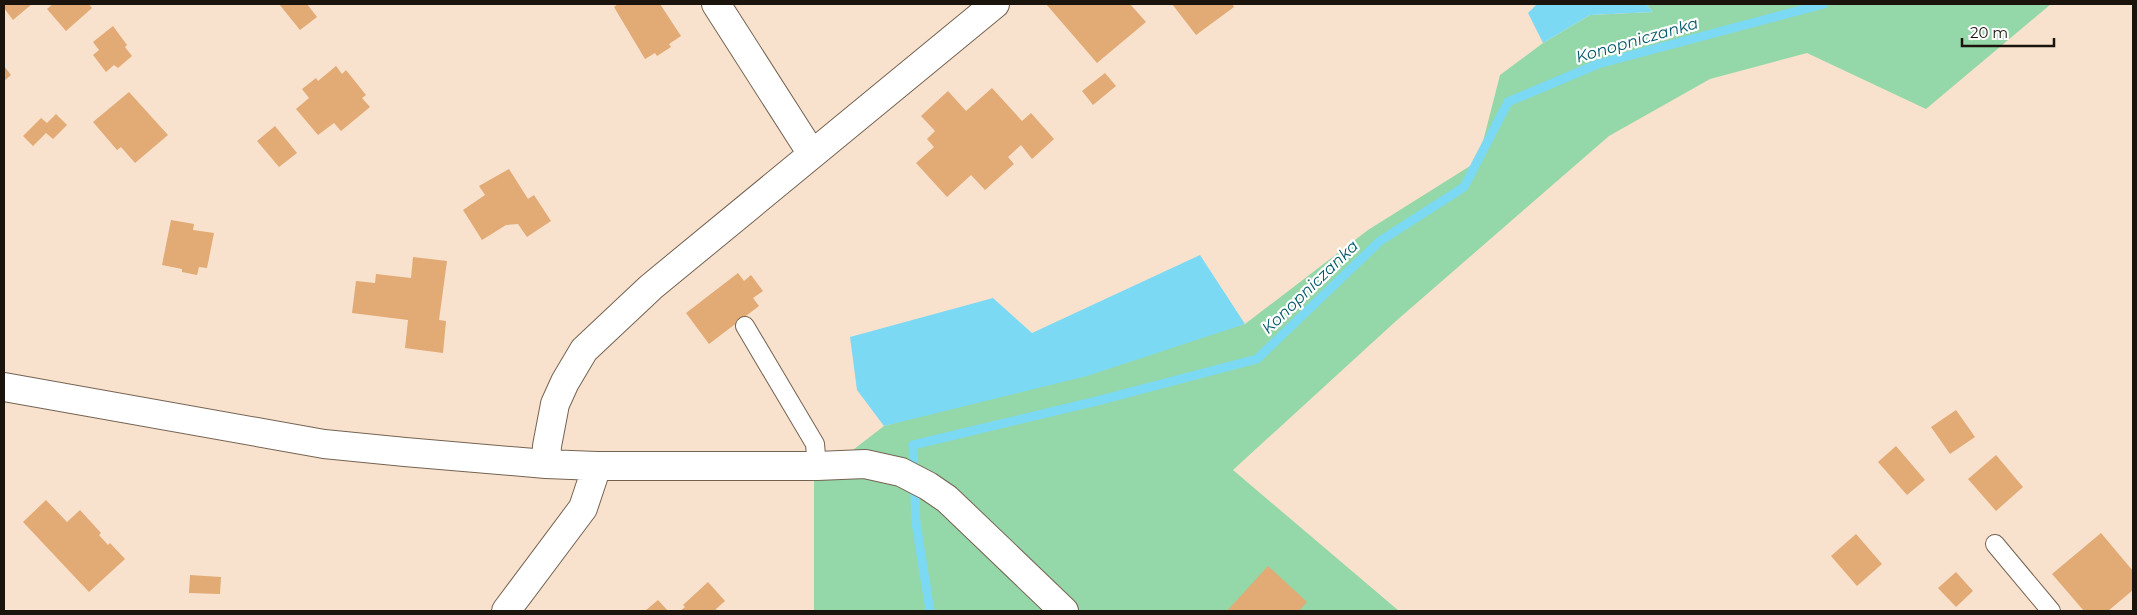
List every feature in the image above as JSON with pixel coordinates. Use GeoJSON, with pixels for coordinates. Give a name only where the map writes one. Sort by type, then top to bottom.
{"type":"FeatureCollection","features":[{"type":"Feature","properties":{"kind":"street"},"geometry":{"type":"LineString","coordinates":[[716,4],[812,154]]}},
{"type":"Feature","properties":{"kind":"street"},"geometry":{"type":"LineString","coordinates":[[546,464],[547,446],[555,404],[565,382],[584,350],[650,286],[994,4]]}},
{"type":"Feature","properties":{"kind":"street"},"geometry":{"type":"LineString","coordinates":[[4,387],[324,444],[546,464],[597,466],[817,466],[865,464],[901,472],[928,486],[978,527],[1064,611]]}},
{"type":"Feature","properties":{"kind":"street"},"geometry":{"type":"LineString","coordinates":[[506,611],[583,508],[597,466]]}},
{"type":"Feature","properties":{"kind":"lane"},"geometry":{"type":"LineString","coordinates":[[745,326],[814,444],[817,466]]}},
{"type":"Feature","properties":{"kind":"lane"},"geometry":{"type":"LineString","coordinates":[[1995,544],[2051,611]]}},
{"type":"Feature","properties":{"kind":"green space"},"geometry":{"type":"Polygon","coordinates":[[[1646,4],[2051,4],[1926,109],[1807,53],[1710,79],[1609,136],[1396,321],[1233,470],[1399,611],[814,611],[814,480],[884,426],[1245,324],[1368,230],[1478,161],[1500,75],[1543,43],[1590,15],[1653,12],[1646,4]]]}},
{"type":"Feature","properties":{"kind":"water"},"geometry":{"type":"Polygon","coordinates":[[[1537,4],[1646,4],[1653,12],[1590,15],[1543,43],[1528,13],[1537,4]]]}},
{"type":"Feature","properties":{"kind":"water"},"geometry":{"type":"Polygon","coordinates":[[[1200,255],[1245,324],[1087,376],[884,426],[857,390],[850,337],[993,298],[1032,333],[1200,255]]]}},
{"type":"Feature","properties":{"kind":"building"},"geometry":{"type":"Polygon","coordinates":[[[5,4],[32,4],[13,20],[4,8],[5,4]]]}},
{"type":"Feature","properties":{"kind":"building"},"geometry":{"type":"Polygon","coordinates":[[[53,4],[89,4],[92,8],[66,31],[47,9],[53,4]]]}},
{"type":"Feature","properties":{"kind":"building"},"geometry":{"type":"Polygon","coordinates":[[[279,4],[307,4],[317,17],[300,30],[279,4]]]}},
{"type":"Feature","properties":{"kind":"building"},"geometry":{"type":"Polygon","coordinates":[[[618,4],[660,4],[681,36],[669,44],[671,47],[657,56],[655,53],[645,59],[614,7],[618,4]]]}},
{"type":"Feature","properties":{"kind":"building"},"geometry":{"type":"Polygon","coordinates":[[[1046,4],[1130,4],[1146,22],[1097,63],[1046,4]]]}},
{"type":"Feature","properties":{"kind":"building"},"geometry":{"type":"Polygon","coordinates":[[[1172,4],[1232,4],[1234,7],[1196,35],[1172,4]]]}},
{"type":"Feature","properties":{"kind":"building"},"geometry":{"type":"Polygon","coordinates":[[[113,26],[127,45],[125,47],[132,56],[118,68],[114,65],[106,72],[93,55],[99,50],[93,42],[113,26]]]}},
{"type":"Feature","properties":{"kind":"building"},"geometry":{"type":"Polygon","coordinates":[[[4,66],[11,75],[4,81],[4,66]]]}},
{"type":"Feature","properties":{"kind":"building"},"geometry":{"type":"Polygon","coordinates":[[[336,66],[342,74],[346,70],[366,95],[362,98],[370,107],[341,131],[334,123],[318,135],[296,109],[309,98],[302,89],[316,78],[318,81],[336,66]]]}},
{"type":"Feature","properties":{"kind":"building"},"geometry":{"type":"Polygon","coordinates":[[[1105,73],[1116,86],[1093,105],[1082,91],[1105,73]]]}},
{"type":"Feature","properties":{"kind":"building"},"geometry":{"type":"Polygon","coordinates":[[[992,88],[1022,121],[1031,113],[1054,139],[1032,159],[1021,145],[1008,157],[1014,164],[985,190],[971,175],[947,197],[916,163],[934,147],[927,139],[935,131],[921,116],[948,91],[966,111],[992,88]]]}},
{"type":"Feature","properties":{"kind":"building"},"geometry":{"type":"Polygon","coordinates":[[[129,92],[168,135],[135,163],[121,147],[117,150],[93,122],[129,92]]]}},
{"type":"Feature","properties":{"kind":"building"},"geometry":{"type":"Polygon","coordinates":[[[56,114],[67,125],[53,139],[46,133],[33,146],[23,136],[41,118],[47,123],[56,114]]]}},
{"type":"Feature","properties":{"kind":"building"},"geometry":{"type":"Polygon","coordinates":[[[275,126],[297,153],[279,167],[257,141],[275,126]]]}},
{"type":"Feature","properties":{"kind":"building"},"geometry":{"type":"Polygon","coordinates":[[[509,169],[528,199],[534,195],[551,221],[527,237],[518,224],[506,225],[482,240],[463,210],[485,195],[479,186],[509,169]]]}},
{"type":"Feature","properties":{"kind":"building"},"geometry":{"type":"Polygon","coordinates":[[[171,220],[194,224],[193,230],[214,233],[207,268],[199,267],[197,275],[182,272],[182,269],[162,265],[171,220]]]}},
{"type":"Feature","properties":{"kind":"building"},"geometry":{"type":"Polygon","coordinates":[[[413,257],[447,261],[439,320],[446,321],[443,353],[405,348],[408,320],[352,313],[356,281],[375,283],[376,274],[411,278],[413,257]]]}},
{"type":"Feature","properties":{"kind":"building"},"geometry":{"type":"Polygon","coordinates":[[[738,273],[744,281],[751,275],[763,291],[753,298],[759,306],[709,344],[686,313],[738,273]]]}},
{"type":"Feature","properties":{"kind":"building"},"geometry":{"type":"Polygon","coordinates":[[[1956,410],[1975,437],[1950,454],[1931,427],[1956,410]]]}},
{"type":"Feature","properties":{"kind":"building"},"geometry":{"type":"Polygon","coordinates":[[[1896,446],[1925,480],[1907,495],[1878,462],[1896,446]]]}},
{"type":"Feature","properties":{"kind":"building"},"geometry":{"type":"Polygon","coordinates":[[[1996,455],[2023,487],[1996,511],[1968,479],[1996,455]]]}},
{"type":"Feature","properties":{"kind":"building"},"geometry":{"type":"Polygon","coordinates":[[[46,500],[67,522],[80,510],[101,533],[99,535],[108,545],[110,543],[125,559],[89,592],[23,522],[46,500]]]}},
{"type":"Feature","properties":{"kind":"building"},"geometry":{"type":"Polygon","coordinates":[[[2101,533],[2133,571],[2133,590],[2108,611],[2084,611],[2052,574],[2101,533]]]}},
{"type":"Feature","properties":{"kind":"building"},"geometry":{"type":"Polygon","coordinates":[[[1856,534],[1882,564],[1857,586],[1831,556],[1856,534]]]}},
{"type":"Feature","properties":{"kind":"building"},"geometry":{"type":"Polygon","coordinates":[[[1268,566],[1307,602],[1299,611],[1227,611],[1268,566]]]}},
{"type":"Feature","properties":{"kind":"building"},"geometry":{"type":"Polygon","coordinates":[[[1956,572],[1973,591],[1956,607],[1938,588],[1956,572]]]}},
{"type":"Feature","properties":{"kind":"building"},"geometry":{"type":"Polygon","coordinates":[[[190,575],[221,577],[220,594],[189,593],[190,575]]]}},
{"type":"Feature","properties":{"kind":"building"},"geometry":{"type":"Polygon","coordinates":[[[708,582],[725,601],[716,609],[717,611],[680,611],[685,607],[683,605],[708,582]]]}},
{"type":"Feature","properties":{"kind":"building"},"geometry":{"type":"Polygon","coordinates":[[[658,600],[668,611],[645,611],[658,600]]]}},
{"type":"Feature","properties":{"kind":"waterway","name":"Konopniczanka"},"geometry":{"type":"LineString","coordinates":[[930,611],[916,523],[913,445],[1097,401],[1257,359],[1380,241],[1464,187],[1508,102],[1598,64],[1824,4]]}}]}
